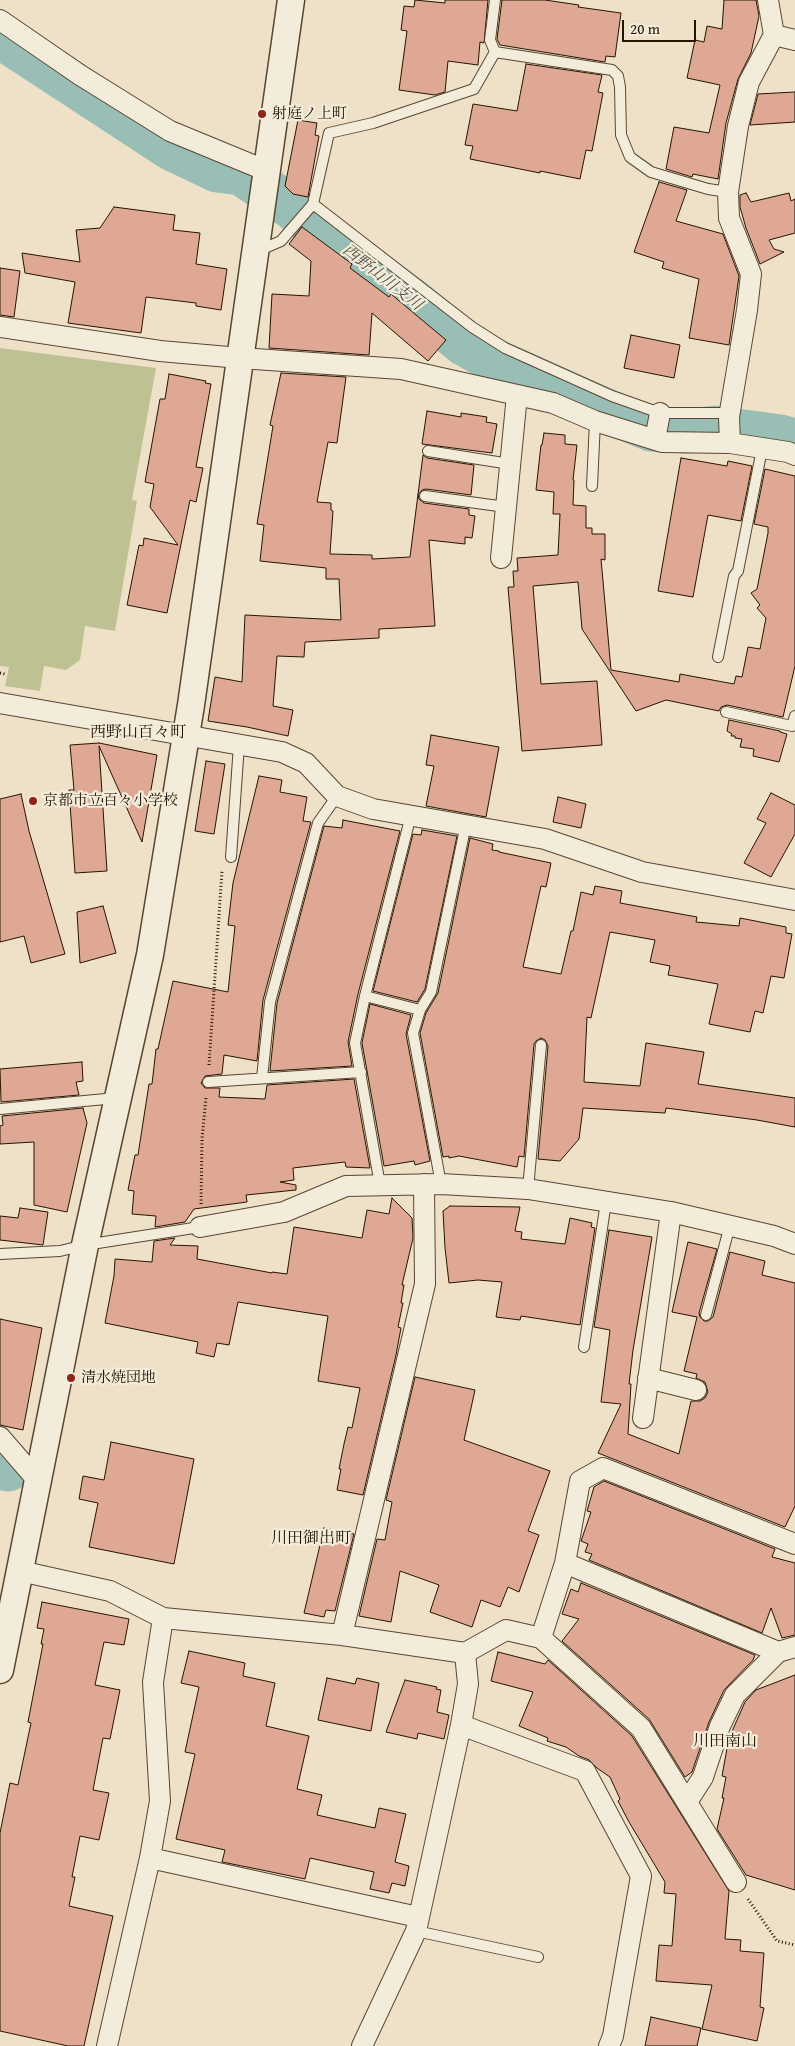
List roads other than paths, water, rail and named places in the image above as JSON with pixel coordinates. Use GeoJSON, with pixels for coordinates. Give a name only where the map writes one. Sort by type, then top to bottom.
{"type":"FeatureCollection","features":[{"type":"Feature","properties":{"kind":"street"},"geometry":{"type":"LineString","coordinates":[[0,1670],[85,1245],[150,955],[186,736],[291,0]]}},
{"type":"Feature","properties":{"kind":"street"},"geometry":{"type":"LineString","coordinates":[[730,443],[730,413],[751,274],[729,218],[728,192],[738,126],[749,82],[774,35],[768,0]]}},
{"type":"Feature","properties":{"kind":"street"},"geometry":{"type":"LineString","coordinates":[[0,20],[80,75],[170,131],[265,184]]}},
{"type":"Feature","properties":{"kind":"street"},"geometry":{"type":"LineString","coordinates":[[774,35],[795,40]]}},
{"type":"Feature","properties":{"kind":"street"},"geometry":{"type":"LineString","coordinates":[[0,327],[160,351],[401,369],[553,403],[595,421],[662,442],[730,443],[788,452],[795,455]]}},
{"type":"Feature","properties":{"kind":"street"},"geometry":{"type":"LineString","coordinates":[[501,558],[517,395]]}},
{"type":"Feature","properties":{"kind":"street"},"geometry":{"type":"LineString","coordinates":[[655,439],[660,413]]}},
{"type":"Feature","properties":{"kind":"street"},"geometry":{"type":"LineString","coordinates":[[0,703],[282,752],[306,763],[337,796],[373,809],[545,839],[642,872],[795,900]]}},
{"type":"Feature","properties":{"kind":"street"},"geometry":{"type":"LineString","coordinates":[[342,1635],[425,1284],[432,1184]]}},
{"type":"Feature","properties":{"kind":"street"},"geometry":{"type":"LineString","coordinates":[[200,1227],[284,1212],[346,1186],[432,1184],[528,1189],[671,1212],[774,1236],[795,1244]]}},
{"type":"Feature","properties":{"kind":"street"},"geometry":{"type":"LineString","coordinates":[[643,1418],[671,1212]]}},
{"type":"Feature","properties":{"kind":"street"},"geometry":{"type":"LineString","coordinates":[[648,1378],[696,1390]]}},
{"type":"Feature","properties":{"kind":"street"},"geometry":{"type":"LineString","coordinates":[[0,1437],[38,1481]]}},
{"type":"Feature","properties":{"kind":"street"},"geometry":{"type":"LineString","coordinates":[[541,1638],[565,1563],[580,1481],[602,1468],[795,1544]]}},
{"type":"Feature","properties":{"kind":"street"},"geometry":{"type":"LineString","coordinates":[[565,1563],[787,1649],[735,1696],[720,1726],[703,1777],[687,1802]]}},
{"type":"Feature","properties":{"kind":"street"},"geometry":{"type":"LineString","coordinates":[[20,1571],[110,1591],[163,1618],[342,1635],[465,1653],[506,1630],[541,1638],[641,1728],[736,1882]]}},
{"type":"Feature","properties":{"kind":"street"},"geometry":{"type":"LineString","coordinates":[[106,2046],[150,1858],[160,1801],[153,1682],[163,1618]]}},
{"type":"Feature","properties":{"kind":"street"},"geometry":{"type":"LineString","coordinates":[[362,2046],[417,1924],[462,1725],[468,1684],[465,1653]]}},
{"type":"Feature","properties":{"kind":"street"},"geometry":{"type":"LineString","coordinates":[[462,1725],[585,1771],[642,1876],[613,2036],[609,2046]]}},
{"type":"Feature","properties":{"kind":"street"},"geometry":{"type":"LineString","coordinates":[[150,1858],[417,1924]]}},
{"type":"Feature","properties":{"kind":"lane"},"geometry":{"type":"LineString","coordinates":[[494,0],[490,40],[496,52]]}},
{"type":"Feature","properties":{"kind":"lane"},"geometry":{"type":"LineString","coordinates":[[496,52],[612,70],[618,76],[621,135],[630,157],[651,172],[708,189],[728,192]]}},
{"type":"Feature","properties":{"kind":"lane"},"geometry":{"type":"LineString","coordinates":[[255,252],[281,241],[311,206],[329,133],[373,122],[474,88],[496,52]]}},
{"type":"Feature","properties":{"kind":"lane"},"geometry":{"type":"LineString","coordinates":[[311,206],[490,339],[505,348],[612,396],[660,413],[730,413]]}},
{"type":"Feature","properties":{"kind":"lane"},"geometry":{"type":"LineString","coordinates":[[592,486],[595,421]]}},
{"type":"Feature","properties":{"kind":"lane"},"geometry":{"type":"LineString","coordinates":[[718,657],[734,576],[738,571],[762,448]]}},
{"type":"Feature","properties":{"kind":"lane"},"geometry":{"type":"LineString","coordinates":[[428,451],[510,464]]}},
{"type":"Feature","properties":{"kind":"lane"},"geometry":{"type":"LineString","coordinates":[[425,496],[506,507]]}},
{"type":"Feature","properties":{"kind":"lane"},"geometry":{"type":"LineString","coordinates":[[726,712],[792,726],[795,716]]}},
{"type":"Feature","properties":{"kind":"lane"},"geometry":{"type":"LineString","coordinates":[[231,857],[239,745]]}},
{"type":"Feature","properties":{"kind":"lane"},"geometry":{"type":"LineString","coordinates":[[262,1078],[270,1002],[318,823],[337,796]]}},
{"type":"Feature","properties":{"kind":"lane"},"geometry":{"type":"LineString","coordinates":[[380,1185],[355,1043],[411,815]]}},
{"type":"Feature","properties":{"kind":"lane"},"geometry":{"type":"LineString","coordinates":[[432,1184],[413,1032],[420,1010],[431,992],[466,824]]}},
{"type":"Feature","properties":{"kind":"lane"},"geometry":{"type":"LineString","coordinates":[[365,996],[420,1010]]}},
{"type":"Feature","properties":{"kind":"lane"},"geometry":{"type":"LineString","coordinates":[[528,1189],[541,1045]]}},
{"type":"Feature","properties":{"kind":"lane"},"geometry":{"type":"LineString","coordinates":[[208,1082],[361,1072]]}},
{"type":"Feature","properties":{"kind":"lane"},"geometry":{"type":"LineString","coordinates":[[0,1108],[117,1098]]}},
{"type":"Feature","properties":{"kind":"lane"},"geometry":{"type":"LineString","coordinates":[[584,1347],[606,1202]]}},
{"type":"Feature","properties":{"kind":"lane"},"geometry":{"type":"LineString","coordinates":[[706,1315],[730,1225]]}},
{"type":"Feature","properties":{"kind":"lane"},"geometry":{"type":"LineString","coordinates":[[0,1254],[60,1251],[85,1245],[200,1227]]}},
{"type":"Feature","properties":{"kind":"lane"},"geometry":{"type":"LineString","coordinates":[[417,1924],[538,1957]]}},
{"type":"Feature","properties":{"kind":"waterway","name":"西野山川支川"},"geometry":{"type":"LineString","coordinates":[[0,36],[171,148],[217,170],[241,173],[292,207],[326,237],[410,299],[465,344],[497,362],[651,429],[688,431],[715,428],[780,437],[795,441]]}},
{"type":"Feature","properties":{"kind":"waterway"},"geometry":{"type":"LineString","coordinates":[[0,1461],[8,1469]]}},
{"type":"Feature","properties":{"kind":"place","name":"射庭ノ上町"},"geometry":{"type":"Point","coordinates":[262,114]}},
{"type":"Feature","properties":{"kind":"place","name":"京都市立百々小学校"},"geometry":{"type":"Point","coordinates":[33,801]}},
{"type":"Feature","properties":{"kind":"place","name":"清水焼団地"},"geometry":{"type":"Point","coordinates":[71,1378]}},
{"type":"Feature","properties":{"kind":"district","name":"西野山百々町"},"geometry":{"type":"Point","coordinates":[138,733]}},
{"type":"Feature","properties":{"kind":"district","name":"川田御出町"},"geometry":{"type":"Point","coordinates":[311,1539]}},
{"type":"Feature","properties":{"kind":"district","name":"川田南山"},"geometry":{"type":"Point","coordinates":[725,1742]}}]}
